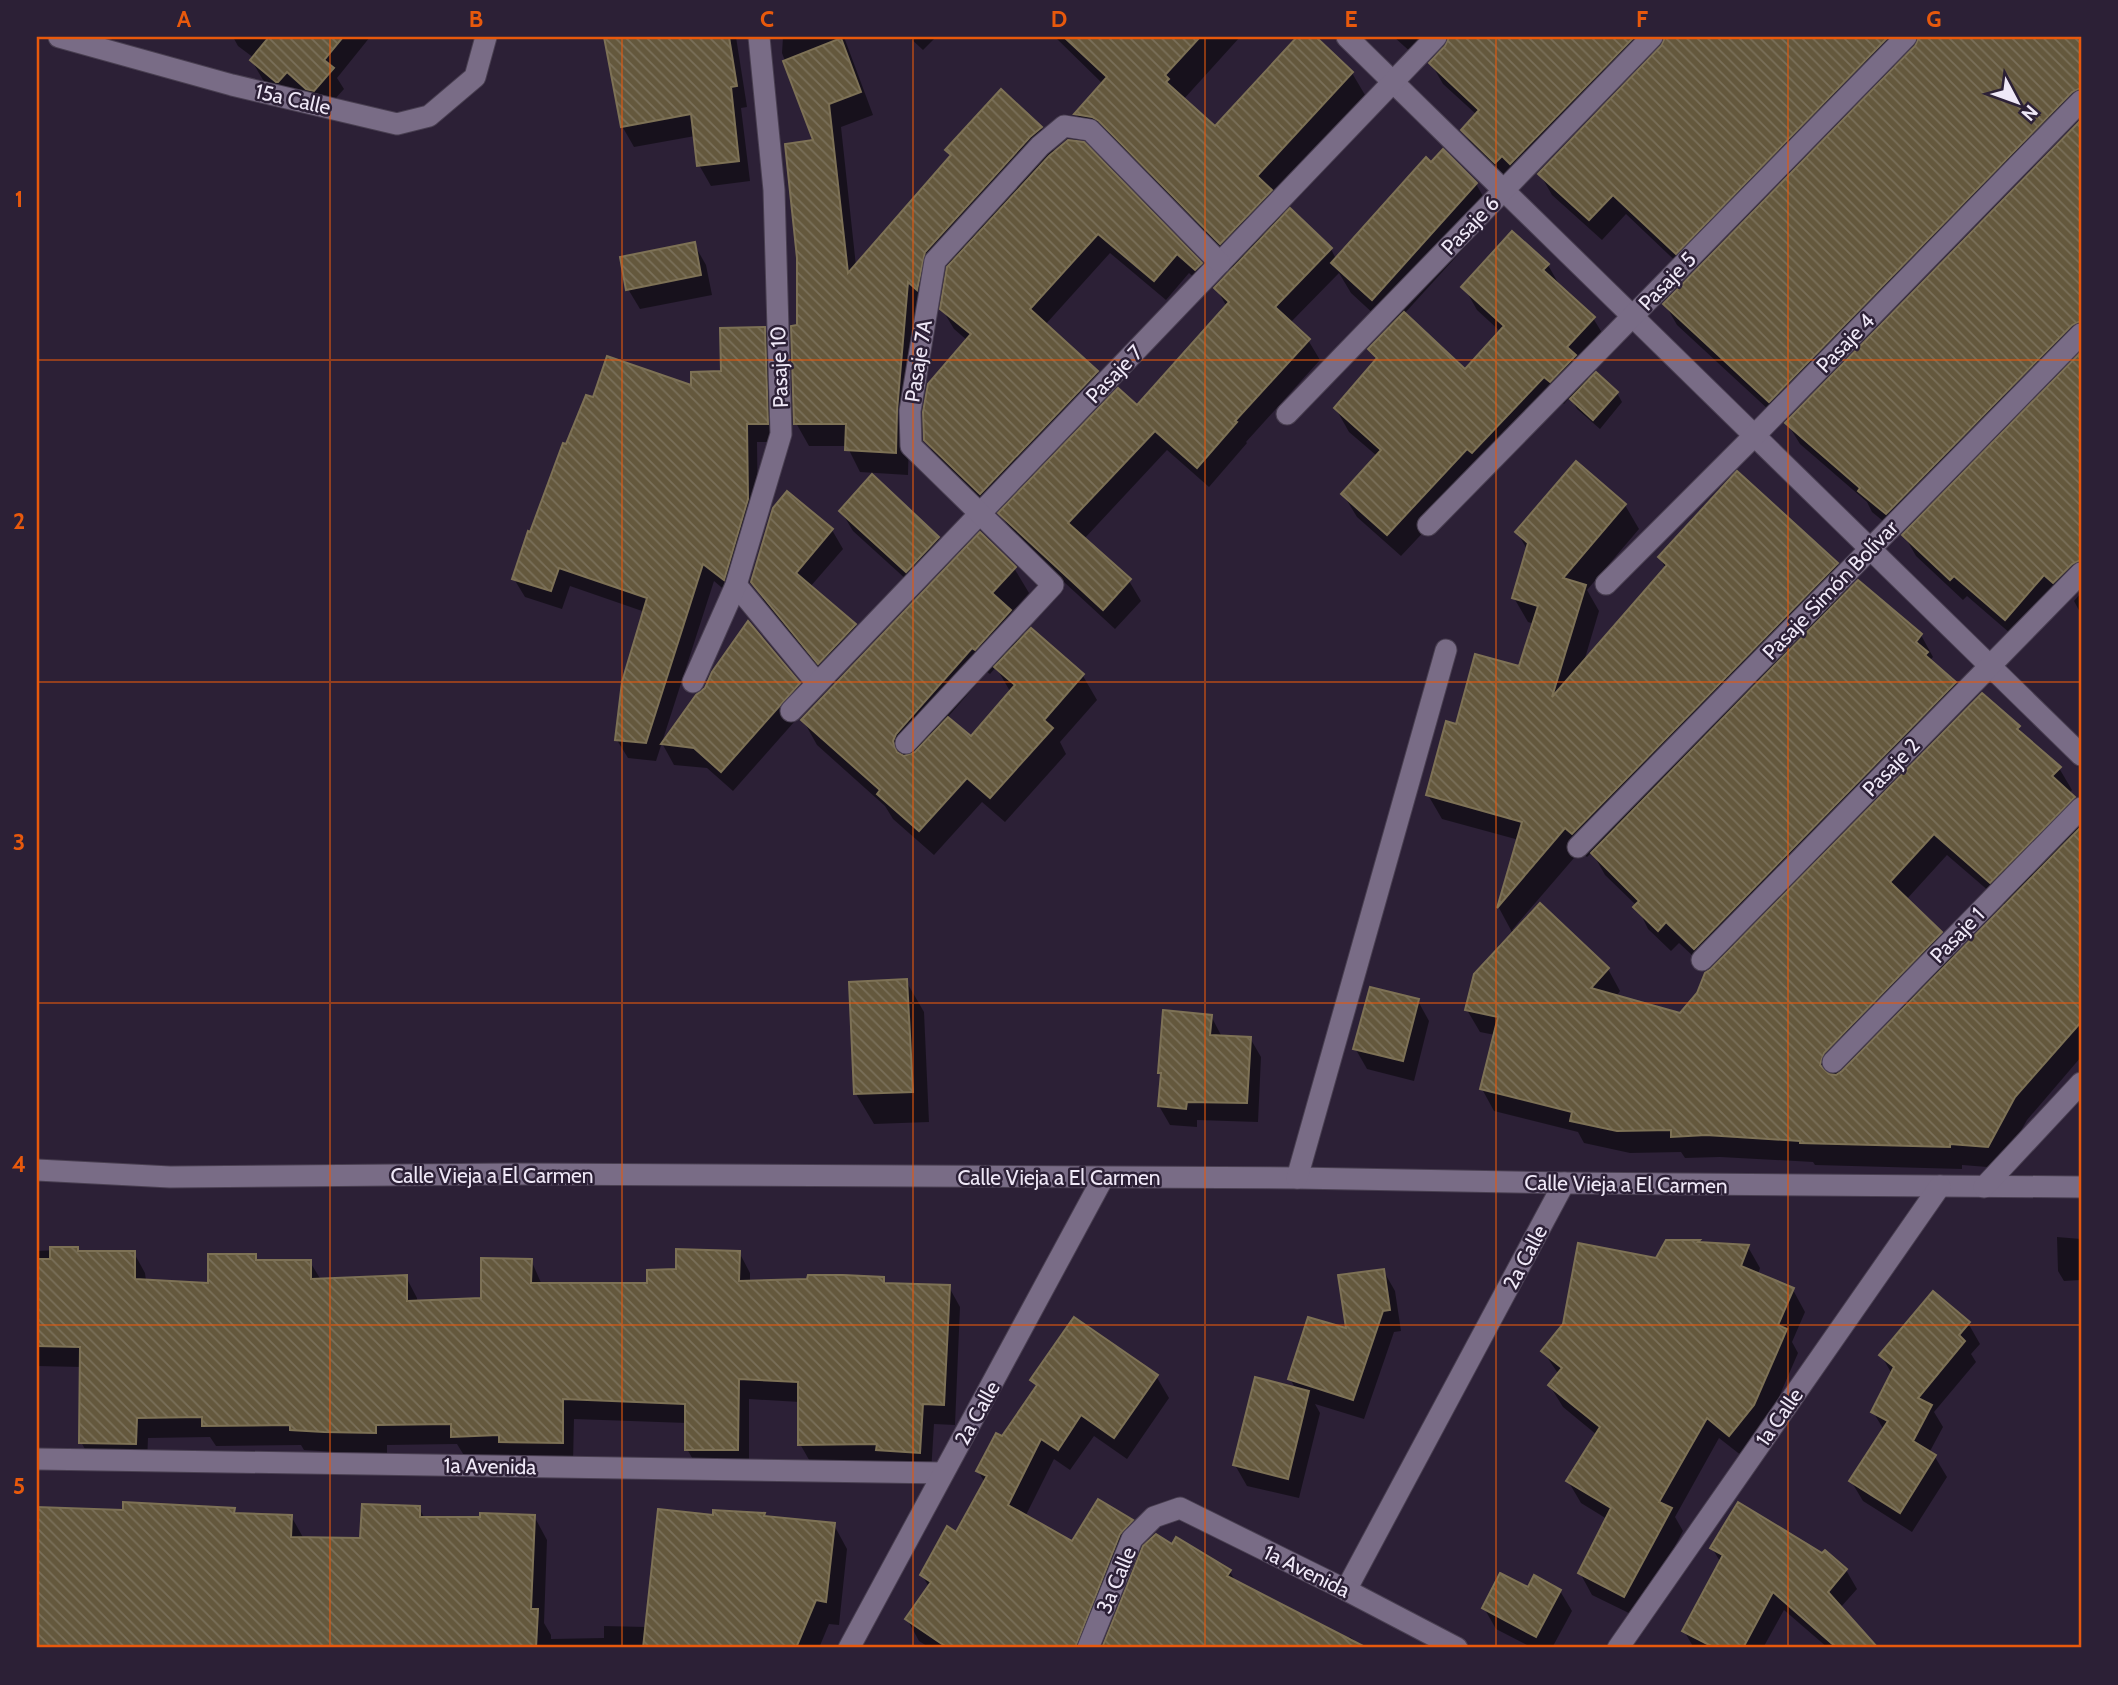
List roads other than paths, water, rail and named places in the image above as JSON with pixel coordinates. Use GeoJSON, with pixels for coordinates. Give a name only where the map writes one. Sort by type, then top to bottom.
{"type":"FeatureCollection","features":[{"type":"Feature","properties":{"kind":"street","name":"15a Calle"},"geometry":{"type":"LineString","coordinates":[[59,37],[232,85],[397,124],[429,116],[475,78],[486,37]]}},
{"type":"Feature","properties":{"kind":"street","name":"Pasaje 10"},"geometry":{"type":"LineString","coordinates":[[693,682],[736,585],[781,434],[774,190],[759,37]]}},
{"type":"Feature","properties":{"kind":"street"},"geometry":{"type":"LineString","coordinates":[[1347,37],[2081,755]]}},
{"type":"Feature","properties":{"kind":"street","name":"Pasaje 7"},"geometry":{"type":"LineString","coordinates":[[791,711],[1436,37]]}},
{"type":"Feature","properties":{"kind":"street","name":"Pasaje 6"},"geometry":{"type":"LineString","coordinates":[[1287,414],[1652,37]]}},
{"type":"Feature","properties":{"kind":"street","name":"Pasaje 5"},"geometry":{"type":"LineString","coordinates":[[1428,525],[1906,37]]}},
{"type":"Feature","properties":{"kind":"street","name":"Pasaje 4"},"geometry":{"type":"LineString","coordinates":[[1606,584],[1755,436],[2081,101]]}},
{"type":"Feature","properties":{"kind":"street","name":"Pasaje 7A"},"geometry":{"type":"LineString","coordinates":[[906,743],[1053,584],[911,446],[910,411],[935,261],[1040,146],[1064,126],[1090,130],[1220,263]]}},
{"type":"Feature","properties":{"kind":"street","name":"Pasaje Simón Bolívar"},"geometry":{"type":"LineString","coordinates":[[1578,847],[2081,334]]}},
{"type":"Feature","properties":{"kind":"street","name":"Pasaje 2"},"geometry":{"type":"LineString","coordinates":[[1702,960],[2081,573]]}},
{"type":"Feature","properties":{"kind":"street"},"geometry":{"type":"LineString","coordinates":[[736,585],[817,683]]}},
{"type":"Feature","properties":{"kind":"street"},"geometry":{"type":"LineString","coordinates":[[1297,1178],[1446,650]]}},
{"type":"Feature","properties":{"kind":"street","name":"Pasaje 1"},"geometry":{"type":"LineString","coordinates":[[1833,1062],[2081,808]]}},
{"type":"Feature","properties":{"kind":"street"},"geometry":{"type":"LineString","coordinates":[[1984,1186],[2081,1083]]}},
{"type":"Feature","properties":{"kind":"street","name":"Calle Vieja a El Carmen"},"geometry":{"type":"LineString","coordinates":[[37,1170],[170,1177],[519,1174],[1297,1178],[1564,1184],[2081,1187]]}},
{"type":"Feature","properties":{"kind":"street","name":"2a Calle"},"geometry":{"type":"LineString","coordinates":[[849,1648],[1103,1178]]}},
{"type":"Feature","properties":{"kind":"street","name":"2a Calle"},"geometry":{"type":"LineString","coordinates":[[1346,1590],[1564,1184]]}},
{"type":"Feature","properties":{"kind":"street","name":"1a Calle"},"geometry":{"type":"LineString","coordinates":[[1618,1648],[1940,1186]]}},
{"type":"Feature","properties":{"kind":"street","name":"1a Avenida"},"geometry":{"type":"LineString","coordinates":[[37,1459],[943,1473]]}},
{"type":"Feature","properties":{"kind":"street","name":"1a Avenida"},"geometry":{"type":"LineString","coordinates":[[1154,1517],[1180,1508],[1457,1648]]}},
{"type":"Feature","properties":{"kind":"street","name":"3a Calle"},"geometry":{"type":"LineString","coordinates":[[1088,1648],[1132,1539],[1154,1517]]}}]}
